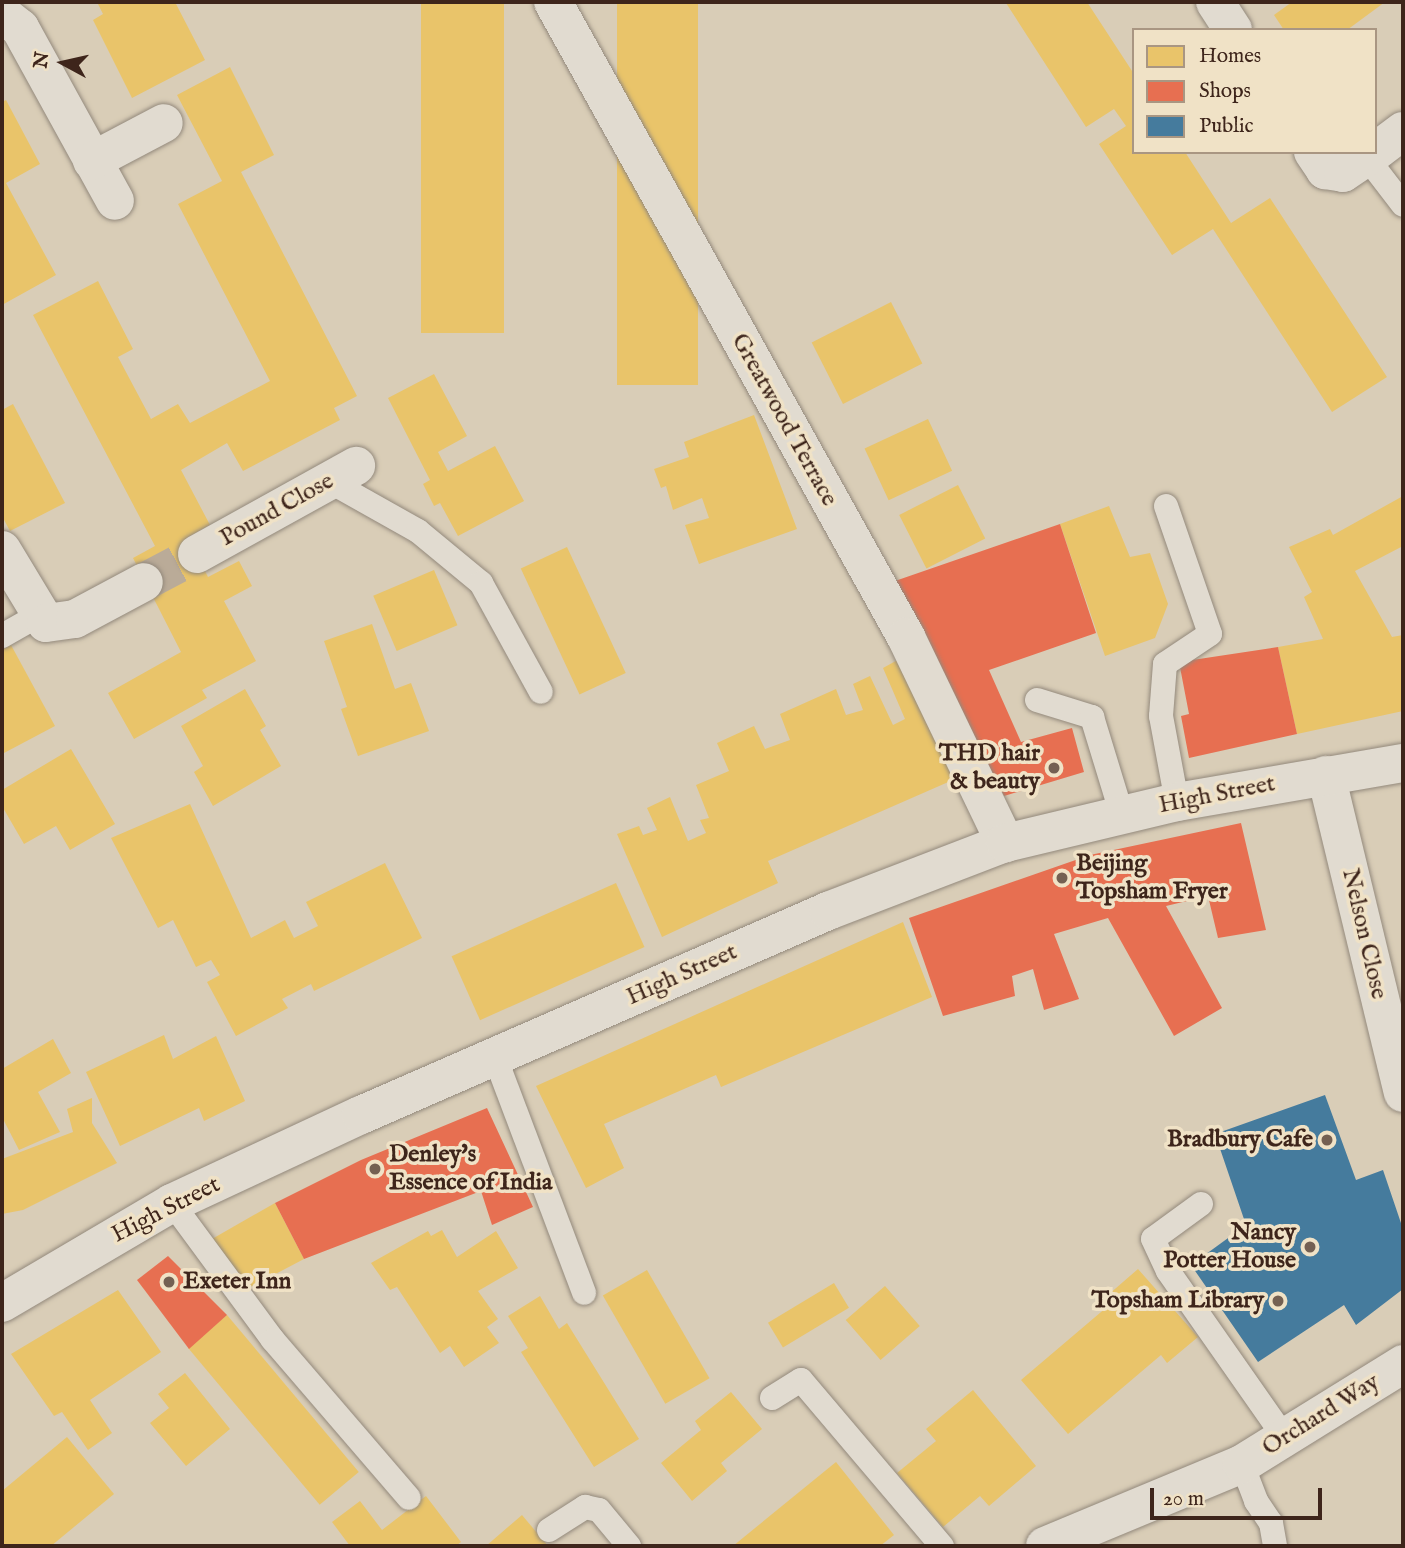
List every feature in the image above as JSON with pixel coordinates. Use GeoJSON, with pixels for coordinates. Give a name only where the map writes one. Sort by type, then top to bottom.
{"type":"FeatureCollection","features":[{"type":"Feature","properties":{"kind":"street","name":"Greatwood Terrace"},"geometry":{"type":"LineString","coordinates":[[553,2],[906,637],[1005,844]]}},
{"type":"Feature","properties":{"kind":"street"},"geometry":{"type":"LineString","coordinates":[[1215,2],[1232,28]]}},
{"type":"Feature","properties":{"kind":"street"},"geometry":{"type":"LineString","coordinates":[[2,14],[20,28],[115,201]]}},
{"type":"Feature","properties":{"kind":"street"},"geometry":{"type":"LineString","coordinates":[[93,161],[164,122]]}},
{"type":"Feature","properties":{"kind":"street"},"geometry":{"type":"LineString","coordinates":[[1377,150],[1403,131]]}},
{"type":"Feature","properties":{"kind":"street"},"geometry":{"type":"LineString","coordinates":[[1315,154],[1325,170],[1343,173],[1372,154]]}},
{"type":"Feature","properties":{"kind":"street","name":"Pound Close"},"geometry":{"type":"LineString","coordinates":[[197,554],[342,473]]}},
{"type":"Feature","properties":{"kind":"street"},"geometry":{"type":"LineString","coordinates":[[2,550],[46,623],[75,618],[144,582]]}},
{"type":"Feature","properties":{"kind":"street","name":"High Street"},"geometry":{"type":"LineString","coordinates":[[2,1303],[172,1203],[828,911],[1005,844],[1177,802],[1403,763]]}},
{"type":"Feature","properties":{"kind":"street","name":"Nelson Close"},"geometry":{"type":"LineString","coordinates":[[1326,775],[1403,1093]]}},
{"type":"Feature","properties":{"kind":"street","name":"Orchard Way"},"geometry":{"type":"LineString","coordinates":[[1068,1542],[1242,1464],[1403,1364]]}},
{"type":"Feature","properties":{"kind":"lane"},"geometry":{"type":"LineString","coordinates":[[1372,154],[1403,205]]}},
{"type":"Feature","properties":{"kind":"lane"},"geometry":{"type":"LineString","coordinates":[[342,473],[481,583],[541,692]]}},
{"type":"Feature","properties":{"kind":"lane"},"geometry":{"type":"LineString","coordinates":[[1166,506],[1210,634],[1165,664],[1161,716],[1177,802]]}},
{"type":"Feature","properties":{"kind":"lane"},"geometry":{"type":"LineString","coordinates":[[2,636],[39,615]]}},
{"type":"Feature","properties":{"kind":"lane"},"geometry":{"type":"LineString","coordinates":[[1037,700],[1092,717],[1122,815]]}},
{"type":"Feature","properties":{"kind":"lane"},"geometry":{"type":"LineString","coordinates":[[495,1057],[584,1293]]}},
{"type":"Feature","properties":{"kind":"lane"},"geometry":{"type":"LineString","coordinates":[[172,1203],[273,1340],[409,1498]]}},
{"type":"Feature","properties":{"kind":"lane"},"geometry":{"type":"LineString","coordinates":[[1201,1205],[1153,1239],[1168,1272],[1285,1438]]}},
{"type":"Feature","properties":{"kind":"lane"},"geometry":{"type":"LineString","coordinates":[[772,1398],[801,1380],[942,1546]]}},
{"type":"Feature","properties":{"kind":"lane"},"geometry":{"type":"LineString","coordinates":[[1242,1464],[1256,1501],[1271,1523],[1275,1546]]}},
{"type":"Feature","properties":{"kind":"lane"},"geometry":{"type":"LineString","coordinates":[[549,1530],[585,1507],[599,1510],[629,1546]]}},
{"type":"Feature","properties":{"kind":"building: Homes"},"geometry":{"type":"Polygon","coordinates":[[[97,2],[175,2],[205,60],[132,98],[93,20],[103,14],[97,2]]]}},
{"type":"Feature","properties":{"kind":"building: Homes"},"geometry":{"type":"Polygon","coordinates":[[[421,2],[504,2],[504,333],[421,333],[421,2]]]}},
{"type":"Feature","properties":{"kind":"building: Homes"},"geometry":{"type":"Polygon","coordinates":[[[617,2],[698,2],[698,385],[617,385],[617,2]]]}},
{"type":"Feature","properties":{"kind":"building: Homes"},"geometry":{"type":"Polygon","coordinates":[[[1087,2],[1132,71],[1132,154],[1186,154],[1231,223],[1270,198],[1387,377],[1332,412],[1213,229],[1172,255],[1099,144],[1126,126],[1114,109],[1086,127],[1006,3],[1087,2]]]}},
{"type":"Feature","properties":{"kind":"building: Homes"},"geometry":{"type":"Polygon","coordinates":[[[1292,2],[1385,2],[1350,28],[1283,28],[1274,15],[1292,2]]]}},
{"type":"Feature","properties":{"kind":"building: Homes"},"geometry":{"type":"Polygon","coordinates":[[[230,67],[274,155],[241,172],[357,396],[334,408],[340,420],[243,471],[227,443],[181,470],[210,525],[188,537],[208,577],[239,561],[252,586],[224,601],[256,661],[202,690],[207,698],[134,739],[108,693],[181,652],[133,558],[155,546],[33,315],[98,281],[133,349],[118,357],[151,419],[178,404],[190,423],[270,381],[178,204],[222,181],[177,95],[230,67]]]}},
{"type":"Feature","properties":{"kind":"building: Homes"},"geometry":{"type":"Polygon","coordinates":[[[6,100],[40,164],[6,183],[56,275],[2,305],[2,102],[6,100]]]}},
{"type":"Feature","properties":{"kind":"building: Homes"},"geometry":{"type":"Polygon","coordinates":[[[891,302],[922,363],[843,404],[812,342],[891,302]]]}},
{"type":"Feature","properties":{"kind":"building: Homes"},"geometry":{"type":"Polygon","coordinates":[[[434,374],[467,436],[438,452],[448,471],[495,446],[524,501],[458,536],[440,503],[434,506],[423,484],[430,480],[388,398],[434,374]]]}},
{"type":"Feature","properties":{"kind":"building: Homes"},"geometry":{"type":"Polygon","coordinates":[[[13,404],[65,503],[10,531],[2,516],[2,410],[13,404]]]}},
{"type":"Feature","properties":{"kind":"building: Homes"},"geometry":{"type":"Polygon","coordinates":[[[754,415],[797,529],[699,564],[685,525],[709,518],[702,498],[673,510],[666,486],[661,488],[654,469],[689,457],[684,442],[754,415]]]}},
{"type":"Feature","properties":{"kind":"building: Homes"},"geometry":{"type":"Polygon","coordinates":[[[928,419],[952,471],[889,500],[865,449],[928,419]]]}},
{"type":"Feature","properties":{"kind":"building: Homes"},"geometry":{"type":"Polygon","coordinates":[[[958,485],[985,538],[926,568],[899,515],[958,485]]]}},
{"type":"Feature","properties":{"kind":"building: Homes"},"geometry":{"type":"Polygon","coordinates":[[[1403,496],[1403,546],[1355,571],[1392,637],[1403,635],[1403,711],[1297,734],[1278,647],[1323,639],[1304,597],[1312,592],[1289,547],[1330,529],[1333,535],[1403,496]]]}},
{"type":"Feature","properties":{"kind":"building: Homes"},"geometry":{"type":"Polygon","coordinates":[[[1109,506],[1130,557],[1150,553],[1168,604],[1155,638],[1105,656],[1060,524],[1109,506]]]}},
{"type":"Feature","properties":{"kind":"building: Homes"},"geometry":{"type":"Polygon","coordinates":[[[567,547],[626,673],[580,695],[521,569],[567,547]]]}},
{"type":"Feature","properties":{"kind":"building: Homes"},"geometry":{"type":"Polygon","coordinates":[[[434,570],[457,625],[397,651],[373,596],[434,570]]]}},
{"type":"Feature","properties":{"kind":"building: Homes"},"geometry":{"type":"Polygon","coordinates":[[[372,624],[395,689],[411,683],[429,731],[358,756],[341,709],[347,707],[324,641],[372,624]]]}},
{"type":"Feature","properties":{"kind":"building: Homes"},"geometry":{"type":"Polygon","coordinates":[[[11,645],[55,726],[4,753],[2,650],[11,645]]]}},
{"type":"Feature","properties":{"kind":"building: Homes"},"geometry":{"type":"Polygon","coordinates":[[[903,657],[962,776],[768,861],[778,883],[662,937],[617,834],[639,826],[643,835],[657,830],[647,808],[670,797],[688,841],[706,833],[700,820],[709,818],[696,785],[729,771],[717,743],[754,726],[765,749],[790,740],[780,714],[836,689],[846,715],[863,710],[853,684],[870,676],[893,725],[905,719],[883,668],[903,657]]]}},
{"type":"Feature","properties":{"kind":"building: Homes"},"geometry":{"type":"Polygon","coordinates":[[[245,689],[266,726],[260,730],[281,766],[213,806],[194,772],[203,766],[181,726],[245,689]]]}},
{"type":"Feature","properties":{"kind":"building: Homes"},"geometry":{"type":"Polygon","coordinates":[[[71,749],[115,824],[70,850],[56,826],[24,844],[2,806],[2,790],[71,749]]]}},
{"type":"Feature","properties":{"kind":"building: Homes"},"geometry":{"type":"Polygon","coordinates":[[[190,804],[251,938],[285,920],[294,938],[318,926],[306,902],[385,863],[422,938],[314,991],[311,984],[282,999],[288,1008],[236,1036],[207,982],[220,975],[211,960],[196,967],[173,920],[158,928],[111,838],[190,804]]]}},
{"type":"Feature","properties":{"kind":"building: Homes"},"geometry":{"type":"Polygon","coordinates":[[[616,883],[644,947],[480,1020],[452,956],[616,883]]]}},
{"type":"Feature","properties":{"kind":"building: Homes"},"geometry":{"type":"Polygon","coordinates":[[[903,922],[932,997],[721,1087],[716,1075],[604,1124],[624,1168],[586,1188],[536,1086],[903,922]]]}},
{"type":"Feature","properties":{"kind":"building: Homes"},"geometry":{"type":"Polygon","coordinates":[[[164,1035],[173,1059],[216,1036],[245,1101],[204,1121],[199,1108],[120,1146],[86,1072],[164,1035]]]}},
{"type":"Feature","properties":{"kind":"building: Homes"},"geometry":{"type":"Polygon","coordinates":[[[53,1039],[71,1073],[38,1092],[60,1132],[19,1150],[2,1117],[2,1069],[53,1039]]]}},
{"type":"Feature","properties":{"kind":"building: Homes"},"geometry":{"type":"Polygon","coordinates":[[[92,1098],[92,1123],[117,1163],[23,1210],[2,1214],[2,1159],[73,1132],[67,1109],[92,1098]]]}},
{"type":"Feature","properties":{"kind":"building: Homes"},"geometry":{"type":"Polygon","coordinates":[[[275,1203],[304,1259],[247,1289],[212,1239],[275,1203]]]}},
{"type":"Feature","properties":{"kind":"building: Homes"},"geometry":{"type":"Polygon","coordinates":[[[442,1230],[457,1257],[496,1231],[518,1268],[478,1291],[498,1319],[487,1327],[499,1343],[464,1367],[450,1346],[440,1353],[397,1287],[390,1290],[371,1263],[428,1231],[431,1236],[442,1230]]]}},
{"type":"Feature","properties":{"kind":"building: Homes"},"geometry":{"type":"Polygon","coordinates":[[[1138,1269],[1198,1337],[1167,1363],[1161,1355],[1068,1434],[1021,1380],[1114,1301],[1108,1295],[1138,1269]]]}},
{"type":"Feature","properties":{"kind":"building: Homes"},"geometry":{"type":"Polygon","coordinates":[[[647,1270],[710,1378],[665,1404],[603,1296],[647,1270]]]}},
{"type":"Feature","properties":{"kind":"building: Homes"},"geometry":{"type":"Polygon","coordinates":[[[834,1283],[849,1308],[783,1348],[768,1323],[834,1283]]]}},
{"type":"Feature","properties":{"kind":"building: Homes"},"geometry":{"type":"Polygon","coordinates":[[[885,1286],[920,1326],[881,1360],[846,1320],[885,1286]]]}},
{"type":"Feature","properties":{"kind":"building: Homes"},"geometry":{"type":"Polygon","coordinates":[[[118,1290],[161,1352],[90,1400],[112,1433],[88,1450],[62,1412],[54,1416],[11,1354],[118,1290]]]}},
{"type":"Feature","properties":{"kind":"building: Homes"},"geometry":{"type":"Polygon","coordinates":[[[540,1296],[559,1329],[567,1323],[639,1439],[594,1467],[521,1352],[528,1348],[508,1316],[540,1296]]]}},
{"type":"Feature","properties":{"kind":"building: Homes"},"geometry":{"type":"Polygon","coordinates":[[[227,1315],[359,1472],[320,1505],[188,1348],[227,1315]]]}},
{"type":"Feature","properties":{"kind":"building: Homes"},"geometry":{"type":"Polygon","coordinates":[[[185,1373],[230,1429],[186,1466],[150,1423],[169,1408],[158,1394],[185,1373]]]}},
{"type":"Feature","properties":{"kind":"building: Homes"},"geometry":{"type":"Polygon","coordinates":[[[973,1390],[1036,1466],[989,1506],[980,1496],[943,1527],[897,1473],[936,1441],[926,1429],[973,1390]]]}},
{"type":"Feature","properties":{"kind":"building: Homes"},"geometry":{"type":"Polygon","coordinates":[[[731,1392],[762,1429],[721,1463],[727,1471],[692,1501],[661,1463],[701,1430],[695,1421],[731,1392]]]}},
{"type":"Feature","properties":{"kind":"building: Homes"},"geometry":{"type":"Polygon","coordinates":[[[67,1437],[114,1494],[51,1546],[2,1546],[2,1491],[67,1437]]]}},
{"type":"Feature","properties":{"kind":"building: Homes"},"geometry":{"type":"Polygon","coordinates":[[[836,1462],[894,1535],[880,1546],[733,1546],[836,1462]]]}},
{"type":"Feature","properties":{"kind":"building: Homes"},"geometry":{"type":"Polygon","coordinates":[[[426,1496],[461,1542],[456,1546],[350,1546],[332,1522],[360,1501],[382,1530],[426,1496]]]}},
{"type":"Feature","properties":{"kind":"building: Homes"},"geometry":{"type":"Polygon","coordinates":[[[522,1515],[548,1546],[486,1546],[522,1515]]]}},
{"type":"Feature","properties":{"kind":"building: Shops"},"geometry":{"type":"Polygon","coordinates":[[[1060,524],[1096,633],[989,670],[1021,742],[1072,728],[1084,772],[1004,796],[895,581],[1060,524]]]}},
{"type":"Feature","properties":{"kind":"building: Shops"},"geometry":{"type":"Polygon","coordinates":[[[1278,647],[1297,734],[1189,758],[1181,716],[1189,714],[1179,662],[1278,647]]]}},
{"type":"Feature","properties":{"kind":"building: Shops"},"geometry":{"type":"Polygon","coordinates":[[[1241,823],[1266,930],[1218,938],[1208,896],[1166,906],[1222,1008],[1174,1036],[1108,918],[1054,934],[1079,999],[1044,1010],[1033,969],[1012,976],[1015,996],[943,1016],[909,918],[1090,855],[1241,823]]]}},
{"type":"Feature","properties":{"kind":"building: Shops"},"geometry":{"type":"Polygon","coordinates":[[[487,1108],[533,1207],[492,1225],[481,1191],[304,1259],[275,1203],[361,1160],[487,1108]]]}},
{"type":"Feature","properties":{"kind":"building: Shops"},"geometry":{"type":"Polygon","coordinates":[[[168,1256],[227,1315],[189,1349],[137,1280],[168,1256]]]}},
{"type":"Feature","properties":{"kind":"building: Public","name":"Nancy Potter House"},"geometry":{"type":"Polygon","coordinates":[[[1325,1095],[1356,1180],[1383,1170],[1403,1229],[1403,1289],[1356,1325],[1344,1305],[1258,1362],[1191,1265],[1246,1225],[1215,1134],[1325,1095]]]}},
{"type":"Feature","properties":{"kind":"tunnel"},"geometry":{"type":"LineString","coordinates":[[144,582],[197,554]]}},
{"type":"Feature","properties":{"kind":"place","name":"THD hair & beauty"},"geometry":{"type":"Point","coordinates":[1054,768]}},
{"type":"Feature","properties":{"kind":"place","name":"Beijing Topsham Fryer"},"geometry":{"type":"Point","coordinates":[1062,878]}},
{"type":"Feature","properties":{"kind":"place","name":"Bradbury Cafe"},"geometry":{"type":"Point","coordinates":[1327,1140]}},
{"type":"Feature","properties":{"kind":"place","name":"Denley's Essence of India"},"geometry":{"type":"Point","coordinates":[375,1169]}},
{"type":"Feature","properties":{"kind":"place","name":"Nancy Potter House"},"geometry":{"type":"Point","coordinates":[1310,1247]}},
{"type":"Feature","properties":{"kind":"place","name":"Exeter Inn"},"geometry":{"type":"Point","coordinates":[169,1282]}},
{"type":"Feature","properties":{"kind":"place","name":"Topsham Library"},"geometry":{"type":"Point","coordinates":[1278,1301]}}]}
